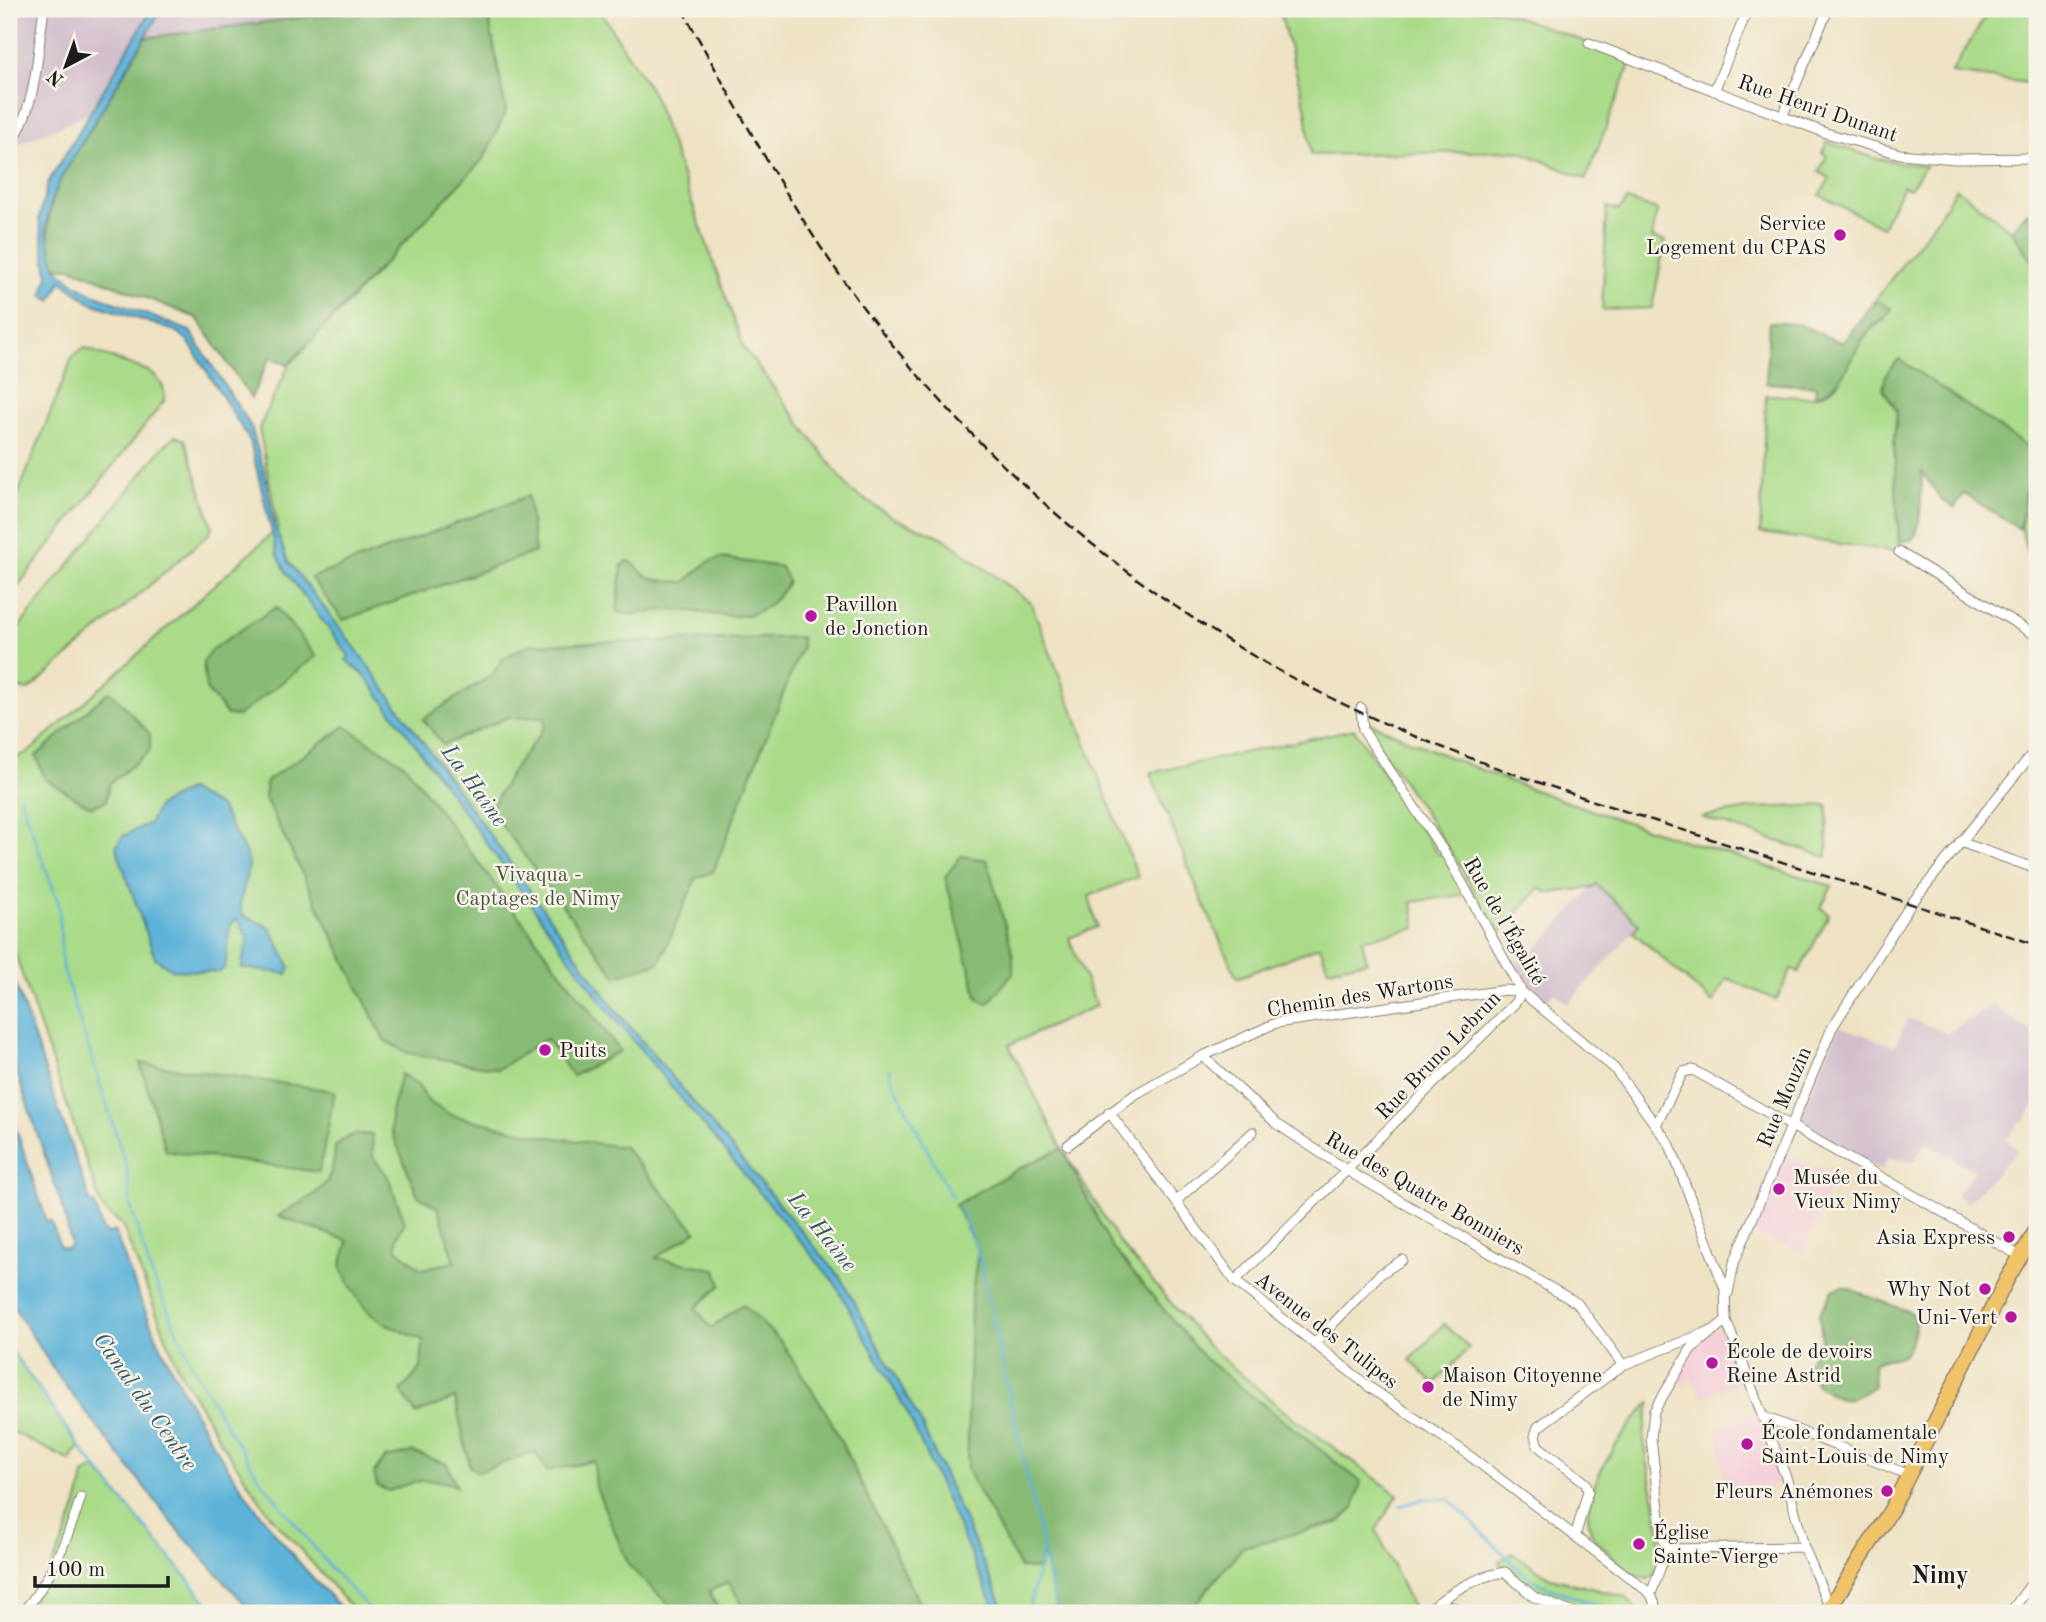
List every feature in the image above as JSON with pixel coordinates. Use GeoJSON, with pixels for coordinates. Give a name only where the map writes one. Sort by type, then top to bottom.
{"type":"FeatureCollection","features":[{"type":"Feature","properties":{"kind":"main road"},"geometry":{"type":"LineString","coordinates":[[1828,1610],[1871,1544],[1909,1475],[2020,1256],[2037,1229]]}},
{"type":"Feature","properties":{"kind":"street"},"geometry":{"type":"LineString","coordinates":[[9,147],[27,116],[36,86],[44,9]]}},
{"type":"Feature","properties":{"kind":"street","name":"Rue Henri Dunant"},"geometry":{"type":"LineString","coordinates":[[1714,91],[1748,9]]}},
{"type":"Feature","properties":{"kind":"street"},"geometry":{"type":"LineString","coordinates":[[1782,117],[1828,9]]}},
{"type":"Feature","properties":{"kind":"street","name":"Rue Henri Dunant"},"geometry":{"type":"LineString","coordinates":[[1589,43],[1826,133],[1913,157],[2037,158]]}},
{"type":"Feature","properties":{"kind":"street"},"geometry":{"type":"LineString","coordinates":[[1899,552],[2037,636]]}},
{"type":"Feature","properties":{"kind":"street","name":"Rue de l'Égalité"},"geometry":{"type":"LineString","coordinates":[[1361,708],[1363,730],[1450,860],[1522,992],[1614,1068],[1657,1123],[1683,1172],[1725,1289],[1726,1320]]}},
{"type":"Feature","properties":{"kind":"street","name":"Rue Mouzin"},"geometry":{"type":"LineString","coordinates":[[1726,1320],[1734,1263],[1832,1028],[1911,904],[2037,748]]}},
{"type":"Feature","properties":{"kind":"street"},"geometry":{"type":"LineString","coordinates":[[1960,842],[2037,869]]}},
{"type":"Feature","properties":{"kind":"street","name":"Chemin des Wartons"},"geometry":{"type":"LineString","coordinates":[[1068,1145],[1109,1112],[1203,1056],[1276,1023],[1493,992],[1522,992]]}},
{"type":"Feature","properties":{"kind":"street","name":"Rue Bruno Lebrun"},"geometry":{"type":"LineString","coordinates":[[1235,1281],[1349,1171],[1522,992]]}},
{"type":"Feature","properties":{"kind":"street","name":"Rue des Quatre Bonniers"},"geometry":{"type":"LineString","coordinates":[[1203,1056],[1268,1118],[1349,1171],[1577,1303],[1623,1365]]}},
{"type":"Feature","properties":{"kind":"street"},"geometry":{"type":"LineString","coordinates":[[1657,1123],[1683,1072],[1689,1069],[2020,1256]]}},
{"type":"Feature","properties":{"kind":"street","name":"Avenue des Tulipes"},"geometry":{"type":"LineString","coordinates":[[1109,1112],[1235,1281],[1372,1390],[1473,1458],[1651,1594]]}},
{"type":"Feature","properties":{"kind":"street"},"geometry":{"type":"LineString","coordinates":[[1175,1201],[1253,1132]]}},
{"type":"Feature","properties":{"kind":"street"},"geometry":{"type":"LineString","coordinates":[[1314,1344],[1380,1275],[1402,1260]]}},
{"type":"Feature","properties":{"kind":"street"},"geometry":{"type":"LineString","coordinates":[[1658,1613],[1651,1594],[1667,1549],[1662,1535],[1651,1438],[1654,1411],[1692,1349],[1726,1320],[1787,1480],[1804,1547],[1828,1610]]}},
{"type":"Feature","properties":{"kind":"street"},"geometry":{"type":"LineString","coordinates":[[1575,1537],[1588,1491],[1586,1483],[1538,1446],[1535,1436],[1541,1424],[1623,1365],[1710,1331]]}},
{"type":"Feature","properties":{"kind":"street"},"geometry":{"type":"LineString","coordinates":[[1762,1416],[1909,1475]]}},
{"type":"Feature","properties":{"kind":"street"},"geometry":{"type":"LineString","coordinates":[[22,1613],[49,1574],[81,1497]]}},
{"type":"Feature","properties":{"kind":"street"},"geometry":{"type":"LineString","coordinates":[[1667,1549],[1804,1547]]}},
{"type":"Feature","properties":{"kind":"street"},"geometry":{"type":"LineString","coordinates":[[1426,1613],[1454,1591],[1477,1579],[1505,1572],[1534,1597],[1573,1613]]}},
{"type":"Feature","properties":{"kind":"street"},"geometry":{"type":"LineString","coordinates":[[2010,1613],[2037,1576]]}},
{"type":"Feature","properties":{"kind":"shaded area"},"geometry":{"type":"Polygon","coordinates":[[[9,9],[365,9],[145,38],[103,108],[9,148],[9,9]]]}},
{"type":"Feature","properties":{"kind":"shaded area"},"geometry":{"type":"Polygon","coordinates":[[[1596,884],[1640,924],[1568,1004],[1554,992],[1545,1003],[1534,993],[1515,964],[1518,960],[1523,963],[1596,884]]]}},
{"type":"Feature","properties":{"kind":"shaded area"},"geometry":{"type":"Polygon","coordinates":[[[1992,1006],[2037,1035],[2037,1100],[2024,1122],[2020,1121],[2006,1140],[2018,1150],[1967,1203],[1956,1194],[1975,1171],[1926,1143],[1914,1162],[1889,1158],[1882,1171],[1797,1124],[1839,1026],[1895,1046],[1908,1018],[1947,1033],[1992,1006]]]}},
{"type":"Feature","properties":{"kind":"shaded area"},"geometry":{"type":"Polygon","coordinates":[[[1780,1153],[1834,1175],[1804,1252],[1747,1231],[1780,1153]]]}},
{"type":"Feature","properties":{"kind":"shaded area","name":"École de devoirs Reine Astrid"},"geometry":{"type":"Polygon","coordinates":[[[1726,1320],[1748,1378],[1701,1397],[1691,1377],[1683,1387],[1672,1379],[1691,1349],[1726,1320]]]}},
{"type":"Feature","properties":{"kind":"shaded area","name":"École fondamentale Saint-Louis de Nimy"},"geometry":{"type":"Polygon","coordinates":[[[1761,1412],[1787,1480],[1770,1487],[1725,1491],[1717,1427],[1761,1412]]]}},
{"type":"Feature","properties":{"kind":"green space"},"geometry":{"type":"Polygon","coordinates":[[[365,9],[487,9],[506,111],[484,158],[288,365],[270,357],[251,398],[197,318],[71,268],[55,267],[48,234],[52,202],[60,180],[145,38],[365,9]]]}},
{"type":"Feature","properties":{"kind":"green space","name":"Vivaqua - Captages de Nimy"},"geometry":{"type":"Polygon","coordinates":[[[487,9],[599,9],[653,94],[744,348],[850,490],[894,518],[942,537],[1031,603],[1138,877],[1089,896],[1097,927],[1069,938],[1096,1006],[1009,1045],[1062,1148],[1120,1244],[1210,1348],[1283,1410],[1398,1495],[1376,1530],[1415,1613],[356,1613],[270,1515],[221,1442],[179,1370],[122,1225],[102,1208],[9,936],[9,761],[29,752],[278,528],[259,428],[289,365],[484,158],[506,111],[487,9]]]}},
{"type":"Feature","properties":{"kind":"green space"},"geometry":{"type":"Polygon","coordinates":[[[1279,9],[1496,9],[1632,59],[1586,179],[1519,151],[1311,155],[1306,109],[1279,9]]]}},
{"type":"Feature","properties":{"kind":"green space"},"geometry":{"type":"Polygon","coordinates":[[[1990,9],[2037,9],[2037,84],[1951,73],[1990,9]]]}},
{"type":"Feature","properties":{"kind":"green space"},"geometry":{"type":"Polygon","coordinates":[[[1827,142],[1878,159],[1925,166],[1910,189],[1903,186],[1882,227],[1820,195],[1830,178],[1819,172],[1827,155],[1822,153],[1827,142]]]}},
{"type":"Feature","properties":{"kind":"green space"},"geometry":{"type":"Polygon","coordinates":[[[1956,188],[2011,230],[2037,269],[2037,429],[2027,447],[1899,359],[1883,389],[1897,411],[1894,442],[1899,552],[1760,533],[1766,395],[1815,396],[1832,389],[1861,341],[1885,319],[1880,302],[1873,303],[1939,216],[1956,188]]]}},
{"type":"Feature","properties":{"kind":"green space"},"geometry":{"type":"Polygon","coordinates":[[[1627,200],[1657,210],[1652,238],[1665,241],[1652,308],[1602,310],[1607,207],[1619,210],[1627,200]]]}},
{"type":"Feature","properties":{"kind":"green space"},"geometry":{"type":"Polygon","coordinates":[[[2037,211],[2037,269],[2011,230],[2027,213],[2037,211]]]}},
{"type":"Feature","properties":{"kind":"green space"},"geometry":{"type":"Polygon","coordinates":[[[1880,302],[1892,309],[1869,331],[1835,385],[1815,396],[1816,386],[1766,383],[1769,322],[1798,324],[1842,343],[1873,303],[1880,302]]]}},
{"type":"Feature","properties":{"kind":"green space"},"geometry":{"type":"Polygon","coordinates":[[[84,348],[148,371],[163,387],[164,401],[9,597],[9,517],[73,356],[84,348]]]}},
{"type":"Feature","properties":{"kind":"green space"},"geometry":{"type":"Polygon","coordinates":[[[1899,359],[2027,447],[2037,429],[2037,465],[2025,490],[2020,529],[1964,494],[1954,508],[1942,500],[1922,472],[1917,532],[1914,539],[1899,542],[1894,442],[1897,411],[1883,389],[1886,375],[1899,359]]]}},
{"type":"Feature","properties":{"kind":"green space"},"geometry":{"type":"Polygon","coordinates":[[[175,436],[185,440],[212,526],[210,533],[29,690],[17,688],[9,674],[12,636],[164,446],[175,436]]]}},
{"type":"Feature","properties":{"kind":"green space"},"geometry":{"type":"Polygon","coordinates":[[[2037,465],[2037,568],[2025,543],[2022,517],[2027,491],[2037,465]]]}},
{"type":"Feature","properties":{"kind":"green space"},"geometry":{"type":"Polygon","coordinates":[[[528,496],[535,552],[343,620],[311,578],[528,496]]]}},
{"type":"Feature","properties":{"kind":"green space"},"geometry":{"type":"Polygon","coordinates":[[[721,558],[781,567],[788,582],[775,599],[749,615],[670,610],[638,614],[617,612],[622,565],[628,561],[650,577],[685,582],[708,562],[721,558]]]}},
{"type":"Feature","properties":{"kind":"green space"},"geometry":{"type":"Polygon","coordinates":[[[276,607],[316,656],[238,716],[227,715],[206,689],[203,662],[212,649],[276,607]]]}},
{"type":"Feature","properties":{"kind":"green space"},"geometry":{"type":"Polygon","coordinates":[[[801,637],[802,646],[713,872],[696,878],[659,963],[616,976],[490,810],[512,771],[544,728],[545,717],[506,718],[443,745],[423,719],[492,675],[503,658],[530,644],[801,637]]]}},
{"type":"Feature","properties":{"kind":"green space"},"geometry":{"type":"Polygon","coordinates":[[[107,693],[112,693],[150,734],[150,751],[109,784],[106,801],[91,807],[45,779],[36,756],[107,693]]]}},
{"type":"Feature","properties":{"kind":"green space"},"geometry":{"type":"Polygon","coordinates":[[[1369,722],[1539,792],[1832,886],[1821,907],[1829,915],[1799,972],[1792,969],[1776,1000],[1727,978],[1713,1003],[1633,932],[1639,924],[1596,884],[1591,888],[1549,893],[1539,888],[1498,935],[1457,861],[1366,726],[1369,722]]]}},
{"type":"Feature","properties":{"kind":"green space"},"geometry":{"type":"Polygon","coordinates":[[[345,726],[405,765],[620,1051],[573,1076],[546,1039],[498,1069],[408,1053],[384,1040],[264,796],[267,781],[345,726]]]}},
{"type":"Feature","properties":{"kind":"green space"},"geometry":{"type":"Polygon","coordinates":[[[1354,729],[1438,854],[1445,854],[1469,894],[1412,902],[1416,928],[1362,939],[1367,961],[1328,969],[1320,946],[1237,978],[1150,773],[1354,729]]]}},
{"type":"Feature","properties":{"kind":"green space"},"geometry":{"type":"Polygon","coordinates":[[[1828,805],[1827,857],[1701,817],[1755,808],[1828,805]]]}},
{"type":"Feature","properties":{"kind":"green space"},"geometry":{"type":"Polygon","coordinates":[[[961,856],[987,860],[1013,954],[1013,973],[988,1004],[978,999],[945,877],[961,856]]]}},
{"type":"Feature","properties":{"kind":"green space"},"geometry":{"type":"Polygon","coordinates":[[[140,1063],[335,1091],[319,1172],[166,1151],[140,1063]]]}},
{"type":"Feature","properties":{"kind":"green space"},"geometry":{"type":"Polygon","coordinates":[[[401,1074],[417,1084],[429,1102],[451,1115],[542,1136],[624,1147],[696,1231],[656,1258],[716,1269],[721,1285],[696,1308],[711,1328],[743,1304],[782,1343],[829,1417],[924,1613],[747,1613],[729,1582],[709,1591],[720,1611],[683,1613],[671,1607],[629,1566],[596,1488],[594,1461],[547,1471],[535,1452],[478,1472],[470,1467],[455,1398],[416,1414],[401,1391],[421,1368],[423,1340],[381,1321],[364,1307],[341,1266],[348,1241],[278,1216],[311,1196],[326,1183],[335,1147],[339,1143],[356,1134],[372,1135],[373,1157],[387,1175],[405,1222],[397,1237],[397,1249],[421,1269],[455,1262],[438,1208],[418,1196],[391,1130],[391,1112],[401,1074]]]}},
{"type":"Feature","properties":{"kind":"green space"},"geometry":{"type":"Polygon","coordinates":[[[1062,1148],[1111,1246],[1204,1358],[1361,1482],[1354,1508],[1340,1522],[1243,1547],[1188,1613],[1057,1613],[1043,1552],[1039,1569],[1020,1568],[967,1470],[971,1300],[978,1251],[955,1205],[1018,1169],[1062,1148]]]}},
{"type":"Feature","properties":{"kind":"green space"},"geometry":{"type":"Polygon","coordinates":[[[1842,1286],[1910,1312],[1915,1325],[1905,1353],[1873,1364],[1874,1386],[1857,1396],[1845,1399],[1816,1384],[1808,1363],[1822,1338],[1819,1315],[1833,1290],[1842,1286]]]}},
{"type":"Feature","properties":{"kind":"green space"},"geometry":{"type":"Polygon","coordinates":[[[1444,1324],[1469,1348],[1434,1384],[1410,1360],[1444,1324]]]}},
{"type":"Feature","properties":{"kind":"green space"},"geometry":{"type":"Polygon","coordinates":[[[9,1347],[80,1448],[74,1452],[70,1461],[9,1430],[9,1347]]]}},
{"type":"Feature","properties":{"kind":"green space"},"geometry":{"type":"Polygon","coordinates":[[[1651,1401],[1644,1438],[1657,1513],[1660,1554],[1656,1569],[1648,1579],[1628,1571],[1599,1544],[1593,1536],[1589,1520],[1590,1502],[1605,1464],[1628,1428],[1651,1401]]]}},
{"type":"Feature","properties":{"kind":"green space"},"geometry":{"type":"Polygon","coordinates":[[[413,1452],[447,1464],[457,1487],[432,1480],[414,1482],[389,1491],[377,1486],[374,1473],[385,1458],[413,1452]]]}},
{"type":"Feature","properties":{"kind":"green space"},"geometry":{"type":"Polygon","coordinates":[[[95,1467],[216,1613],[22,1613],[42,1584],[60,1547],[76,1508],[84,1475],[95,1467]]]}},
{"type":"Feature","properties":{"kind":"green space"},"geometry":{"type":"Polygon","coordinates":[[[1513,1553],[1550,1578],[1626,1597],[1639,1613],[1573,1613],[1551,1606],[1498,1562],[1513,1553]]]}},
{"type":"Feature","properties":{"kind":"green space"},"geometry":{"type":"Polygon","coordinates":[[[1441,1599],[1472,1613],[1426,1613],[1441,1599]]]}},
{"type":"Feature","properties":{"kind":"water"},"geometry":{"type":"Polygon","coordinates":[[[152,9],[162,9],[60,180],[51,201],[46,228],[55,267],[76,285],[93,294],[190,331],[251,427],[264,471],[275,527],[288,561],[357,650],[616,1010],[840,1277],[919,1419],[1006,1613],[997,1613],[907,1412],[834,1282],[606,1008],[366,677],[346,660],[349,656],[286,572],[277,554],[250,441],[188,341],[178,332],[91,303],[61,281],[51,301],[43,295],[48,275],[39,218],[48,183],[152,9]]]}},
{"type":"Feature","properties":{"kind":"water"},"geometry":{"type":"Polygon","coordinates":[[[188,790],[220,807],[246,854],[249,865],[240,904],[242,915],[270,927],[290,967],[287,974],[241,968],[248,938],[237,919],[230,925],[225,968],[219,972],[173,970],[155,958],[116,847],[123,836],[150,823],[158,806],[188,790]]]}},
{"type":"Feature","properties":{"kind":"water","name":"Canal du Centre"},"geometry":{"type":"Polygon","coordinates":[[[9,965],[91,1204],[94,1203],[102,1229],[107,1234],[115,1231],[156,1336],[181,1387],[238,1483],[271,1528],[346,1613],[253,1613],[178,1530],[60,1379],[9,1300],[9,1107],[47,1222],[51,1221],[60,1247],[67,1249],[71,1244],[64,1212],[9,1050],[9,965]]]}},
{"type":"Feature","properties":{"kind":"waterway"},"geometry":{"type":"LineString","coordinates":[[20,797],[59,905],[62,966],[127,1168],[130,1204],[150,1270],[191,1363],[260,1479],[332,1570],[374,1613]]}},
{"type":"Feature","properties":{"kind":"waterway"},"geometry":{"type":"LineString","coordinates":[[890,1069],[892,1080],[952,1198]]}},
{"type":"Feature","properties":{"kind":"waterway"},"geometry":{"type":"LineString","coordinates":[[959,1209],[978,1251],[1057,1613]]}},
{"type":"Feature","properties":{"kind":"waterway"},"geometry":{"type":"LineString","coordinates":[[9,1347],[88,1458],[216,1613]]}},
{"type":"Feature","properties":{"kind":"waterway"},"geometry":{"type":"LineString","coordinates":[[1400,1506],[1424,1499],[1449,1499],[1523,1573],[1540,1584],[1618,1613]]}},
{"type":"Feature","properties":{"kind":"waterway"},"geometry":{"type":"LineString","coordinates":[[1028,1613],[1042,1553]]}},
{"type":"Feature","properties":{"kind":"railway"},"geometry":{"type":"LineString","coordinates":[[682,9],[814,238],[865,310],[913,369],[964,426],[1076,531],[1198,622],[1331,698],[1411,735],[1493,767],[2037,945]]}},
{"type":"Feature","properties":{"kind":"place","name":"Service Logement du CPAS"},"geometry":{"type":"Point","coordinates":[1840,235]}},
{"type":"Feature","properties":{"kind":"place","name":"Pavillon de Jonction"},"geometry":{"type":"Point","coordinates":[811,616]}},
{"type":"Feature","properties":{"kind":"place","name":"Puits"},"geometry":{"type":"Point","coordinates":[545,1050]}},
{"type":"Feature","properties":{"kind":"place","name":"Musée du Vieux Nimy"},"geometry":{"type":"Point","coordinates":[1779,1189]}},
{"type":"Feature","properties":{"kind":"place","name":"Asia Express"},"geometry":{"type":"Point","coordinates":[2009,1237]}},
{"type":"Feature","properties":{"kind":"place","name":"Why Not"},"geometry":{"type":"Point","coordinates":[1985,1289]}},
{"type":"Feature","properties":{"kind":"place","name":"Uni-Vert"},"geometry":{"type":"Point","coordinates":[2011,1317]}},
{"type":"Feature","properties":{"kind":"place","name":"École de devoirs Reine Astrid"},"geometry":{"type":"Point","coordinates":[1712,1363]}},
{"type":"Feature","properties":{"kind":"place","name":"Maison Citoyenne de Nimy"},"geometry":{"type":"Point","coordinates":[1428,1387]}},
{"type":"Feature","properties":{"kind":"place","name":"École fondamentale Saint-Louis de Nimy"},"geometry":{"type":"Point","coordinates":[1747,1444]}},
{"type":"Feature","properties":{"kind":"place","name":"Fleurs Anémones"},"geometry":{"type":"Point","coordinates":[1887,1491]}},
{"type":"Feature","properties":{"kind":"place","name":"Église Sainte-Vierge"},"geometry":{"type":"Point","coordinates":[1639,1544]}},
{"type":"Feature","properties":{"kind":"district","name":"Nimy"},"geometry":{"type":"Point","coordinates":[1940,1575]}},
{"type":"Feature","properties":{"kind":"water label","name":"La Haine"},"geometry":{"type":"Point","coordinates":[475,785]}},
{"type":"Feature","properties":{"kind":"water label","name":"La Haine"},"geometry":{"type":"Point","coordinates":[823,1231]}}]}
